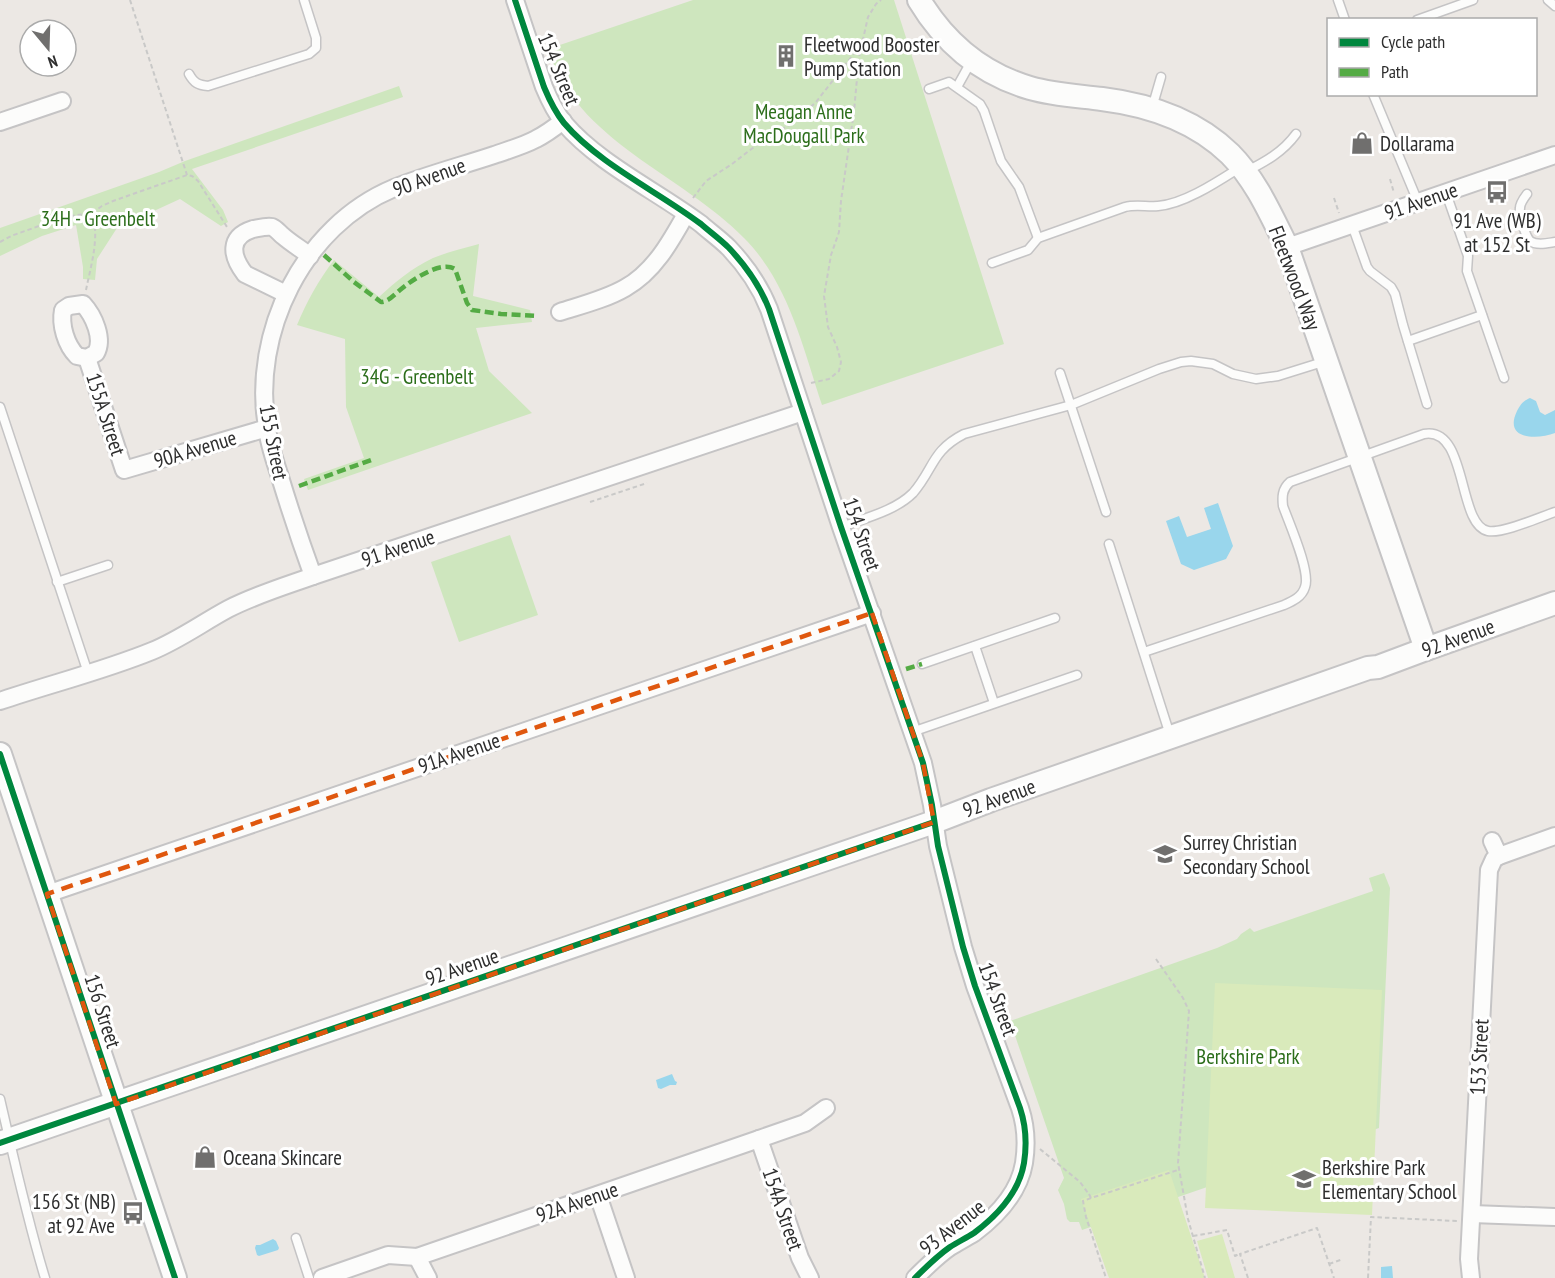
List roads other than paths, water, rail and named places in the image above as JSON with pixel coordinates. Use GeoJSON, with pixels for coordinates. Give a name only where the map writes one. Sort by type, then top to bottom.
{"type":"FeatureCollection","features":[{"type":"Feature","properties":{"kind":"street","name":"154 Street"},"geometry":{"type":"LineString","coordinates":[[515,0],[544,87],[563,122],[594,151],[689,206],[728,247],[757,283],[769,309],[923,763],[938,846],[963,947],[1023,1117],[1025,1126],[1023,1168]]}},
{"type":"Feature","properties":{"kind":"street","name":"Fleetwood Way"},"geometry":{"type":"LineString","coordinates":[[919,0],[945,36],[962,52],[1005,79],[1031,89],[1152,108],[1181,120],[1204,134],[1230,154],[1243,170],[1264,202],[1287,247],[1426,649]]}},
{"type":"Feature","properties":{"kind":"street"},"geometry":{"type":"LineString","coordinates":[[0,122],[62,101]]}},
{"type":"Feature","properties":{"kind":"street","name":"90 Avenue"},"geometry":{"type":"LineString","coordinates":[[297,273],[342,222],[381,195],[394,188],[525,144],[563,122]]}},
{"type":"Feature","properties":{"kind":"street","name":"91 Avenue"},"geometry":{"type":"LineString","coordinates":[[1287,247],[1346,220],[1418,202],[1555,156]]}},
{"type":"Feature","properties":{"kind":"street"},"geometry":{"type":"LineString","coordinates":[[560,312],[619,291],[641,277],[660,254],[689,206]]}},
{"type":"Feature","properties":{"kind":"street"},"geometry":{"type":"LineString","coordinates":[[286,294],[245,274],[234,251],[237,238],[251,230],[271,227],[310,256]]}},
{"type":"Feature","properties":{"kind":"street","name":"155 Street"},"geometry":{"type":"LineString","coordinates":[[297,273],[286,294],[270,338],[265,408],[267,428],[284,491],[313,576]]}},
{"type":"Feature","properties":{"kind":"street","name":"155A Street"},"geometry":{"type":"LineString","coordinates":[[87,358],[124,470]]}},
{"type":"Feature","properties":{"kind":"street","name":"91 Avenue"},"geometry":{"type":"LineString","coordinates":[[0,701],[151,652],[228,609],[313,576],[803,412]]}},
{"type":"Feature","properties":{"kind":"street","name":"90A Avenue"},"geometry":{"type":"LineString","coordinates":[[124,470],[267,428]]}},
{"type":"Feature","properties":{"kind":"street","name":"92 Avenue"},"geometry":{"type":"LineString","coordinates":[[4,1141],[934,822],[1368,668],[1378,668],[1555,603]]}},
{"type":"Feature","properties":{"kind":"street","name":"91A Avenue"},"geometry":{"type":"LineString","coordinates":[[46,894],[872,613]]}},
{"type":"Feature","properties":{"kind":"street","name":"156 Street"},"geometry":{"type":"LineString","coordinates":[[0,754],[175,1278]]}},
{"type":"Feature","properties":{"kind":"street","name":"153 Street"},"geometry":{"type":"LineString","coordinates":[[1471,1278],[1467,1217],[1489,870],[1494,859],[1495,848],[1555,836]]}},
{"type":"Feature","properties":{"kind":"street","name":"92A Avenue"},"geometry":{"type":"LineString","coordinates":[[322,1278],[388,1256],[417,1257],[805,1123],[826,1108]]}},
{"type":"Feature","properties":{"kind":"street","name":"154A Street"},"geometry":{"type":"LineString","coordinates":[[759,1139],[800,1258],[810,1278]]}},
{"type":"Feature","properties":{"kind":"street","name":"93 Avenue"},"geometry":{"type":"LineString","coordinates":[[915,1278],[950,1247],[973,1233],[994,1216],[1017,1187],[1023,1168]]}},
{"type":"Feature","properties":{"kind":"street"},"geometry":{"type":"LineString","coordinates":[[598,1195],[626,1278]]}},
{"type":"Feature","properties":{"kind":"street"},"geometry":{"type":"LineString","coordinates":[[1467,1217],[1555,1217]]}},
{"type":"Feature","properties":{"kind":"street"},"geometry":{"type":"LineString","coordinates":[[417,1257],[428,1278]]}},
{"type":"Feature","properties":{"kind":"lane"},"geometry":{"type":"LineString","coordinates":[[189,74],[194,82],[208,86],[309,54],[315,48],[316,38],[304,0]]}},
{"type":"Feature","properties":{"kind":"lane"},"geometry":{"type":"LineString","coordinates":[[1338,0],[1344,18]]}},
{"type":"Feature","properties":{"kind":"lane"},"geometry":{"type":"LineString","coordinates":[[1423,18],[1473,0]]}},
{"type":"Feature","properties":{"kind":"lane"},"geometry":{"type":"LineString","coordinates":[[1548,0],[1555,6]]}},
{"type":"Feature","properties":{"kind":"lane"},"geometry":{"type":"LineString","coordinates":[[957,87],[973,60]]}},
{"type":"Feature","properties":{"kind":"lane"},"geometry":{"type":"LineString","coordinates":[[1152,108],[1161,77]]}},
{"type":"Feature","properties":{"kind":"lane"},"geometry":{"type":"LineString","coordinates":[[929,89],[949,82],[980,104],[1001,161],[1019,187],[1038,238]]}},
{"type":"Feature","properties":{"kind":"lane"},"geometry":{"type":"LineString","coordinates":[[1374,96],[1418,202]]}},
{"type":"Feature","properties":{"kind":"lane"},"geometry":{"type":"LineString","coordinates":[[992,262],[1028,250],[1038,238],[1125,207],[1158,206],[1193,195],[1276,154],[1296,134]]}},
{"type":"Feature","properties":{"kind":"lane"},"geometry":{"type":"LineString","coordinates":[[1446,193],[1467,256],[1467,271],[1504,378]]}},
{"type":"Feature","properties":{"kind":"lane"},"geometry":{"type":"LineString","coordinates":[[1527,195],[1520,207],[1520,216],[1527,236],[1530,241],[1536,243],[1555,242]]}},
{"type":"Feature","properties":{"kind":"lane"},"geometry":{"type":"LineString","coordinates":[[1346,220],[1366,267],[1391,287],[1395,294],[1427,404]]}},
{"type":"Feature","properties":{"kind":"lane"},"geometry":{"type":"LineString","coordinates":[[1408,341],[1482,315]]}},
{"type":"Feature","properties":{"kind":"lane"},"geometry":{"type":"LineString","coordinates":[[841,526],[887,509],[908,497],[943,448],[956,438],[972,432],[1071,405],[1181,362],[1213,364],[1233,374],[1256,379],[1278,376],[1326,361]]}},
{"type":"Feature","properties":{"kind":"lane"},"geometry":{"type":"LineString","coordinates":[[1060,373],[1106,512]]}},
{"type":"Feature","properties":{"kind":"lane"},"geometry":{"type":"LineString","coordinates":[[0,408],[88,673]]}},
{"type":"Feature","properties":{"kind":"lane"},"geometry":{"type":"LineString","coordinates":[[1144,652],[1284,605],[1299,596],[1305,587],[1306,575],[1283,506],[1282,498],[1286,486],[1290,482],[1424,434],[1440,437],[1450,447],[1473,517],[1482,529],[1501,531],[1555,512]]}},
{"type":"Feature","properties":{"kind":"lane"},"geometry":{"type":"LineString","coordinates":[[1109,544],[1171,737]]}},
{"type":"Feature","properties":{"kind":"lane"},"geometry":{"type":"LineString","coordinates":[[57,582],[108,565]]}},
{"type":"Feature","properties":{"kind":"lane"},"geometry":{"type":"LineString","coordinates":[[922,664],[1055,618]]}},
{"type":"Feature","properties":{"kind":"lane"},"geometry":{"type":"LineString","coordinates":[[975,646],[994,703]]}},
{"type":"Feature","properties":{"kind":"lane"},"geometry":{"type":"LineString","coordinates":[[912,732],[1077,675]]}},
{"type":"Feature","properties":{"kind":"lane"},"geometry":{"type":"LineString","coordinates":[[0,1099],[4,1141],[45,1278]]}},
{"type":"Feature","properties":{"kind":"lane"},"geometry":{"type":"LineString","coordinates":[[296,1238],[309,1278]]}},
{"type":"Feature","properties":{"kind":"water"},"geometry":{"type":"Polygon","coordinates":[[[1530,398],[1536,401],[1540,412],[1545,415],[1555,410],[1555,433],[1531,437],[1518,433],[1514,428],[1517,411],[1522,403],[1530,398]]]}},
{"type":"Feature","properties":{"kind":"water"},"geometry":{"type":"Polygon","coordinates":[[[1218,503],[1233,546],[1226,559],[1194,570],[1181,564],[1166,521],[1179,516],[1187,537],[1211,529],[1204,508],[1218,503]]]}},
{"type":"Feature","properties":{"kind":"water"},"geometry":{"type":"Polygon","coordinates":[[[672,1074],[677,1082],[676,1085],[658,1088],[656,1080],[672,1074]]]}},
{"type":"Feature","properties":{"kind":"water"},"geometry":{"type":"Polygon","coordinates":[[[273,1239],[276,1241],[278,1250],[257,1255],[256,1245],[273,1239]]]}},
{"type":"Feature","properties":{"kind":"water"},"geometry":{"type":"Polygon","coordinates":[[[1392,1266],[1393,1278],[1381,1278],[1381,1267],[1392,1266]]]}},
{"type":"Feature","properties":{"kind":"place","name":"Fleetwood Booster Pump Station"},"geometry":{"type":"Point","coordinates":[786,56]}},
{"type":"Feature","properties":{"kind":"place","name":"Dollarama"},"geometry":{"type":"Point","coordinates":[1362,143]}},
{"type":"Feature","properties":{"kind":"place","name":"91 Ave (WB) at 152 St"},"geometry":{"type":"Point","coordinates":[1497,192]}},
{"type":"Feature","properties":{"kind":"place","name":"Surrey Christian Secondary School"},"geometry":{"type":"Point","coordinates":[1165,854]}},
{"type":"Feature","properties":{"kind":"place","name":"Oceana Skincare"},"geometry":{"type":"Point","coordinates":[205,1157]}},
{"type":"Feature","properties":{"kind":"place","name":"Berkshire Park Elementary School"},"geometry":{"type":"Point","coordinates":[1304,1179]}},
{"type":"Feature","properties":{"kind":"place","name":"156 St (NB) at 92 Ave"},"geometry":{"type":"Point","coordinates":[133,1213]}},
{"type":"Feature","properties":{"kind":"park label","name":"Meagan Anne MacDougall Park"},"geometry":{"type":"Point","coordinates":[804,123]}},
{"type":"Feature","properties":{"kind":"park label","name":"34H - Greenbelt"},"geometry":{"type":"Point","coordinates":[98,218]}},
{"type":"Feature","properties":{"kind":"park label","name":"34G - Greenbelt"},"geometry":{"type":"Point","coordinates":[417,376]}},
{"type":"Feature","properties":{"kind":"park label","name":"Berkshire Park"},"geometry":{"type":"Point","coordinates":[1248,1056]}}]}
